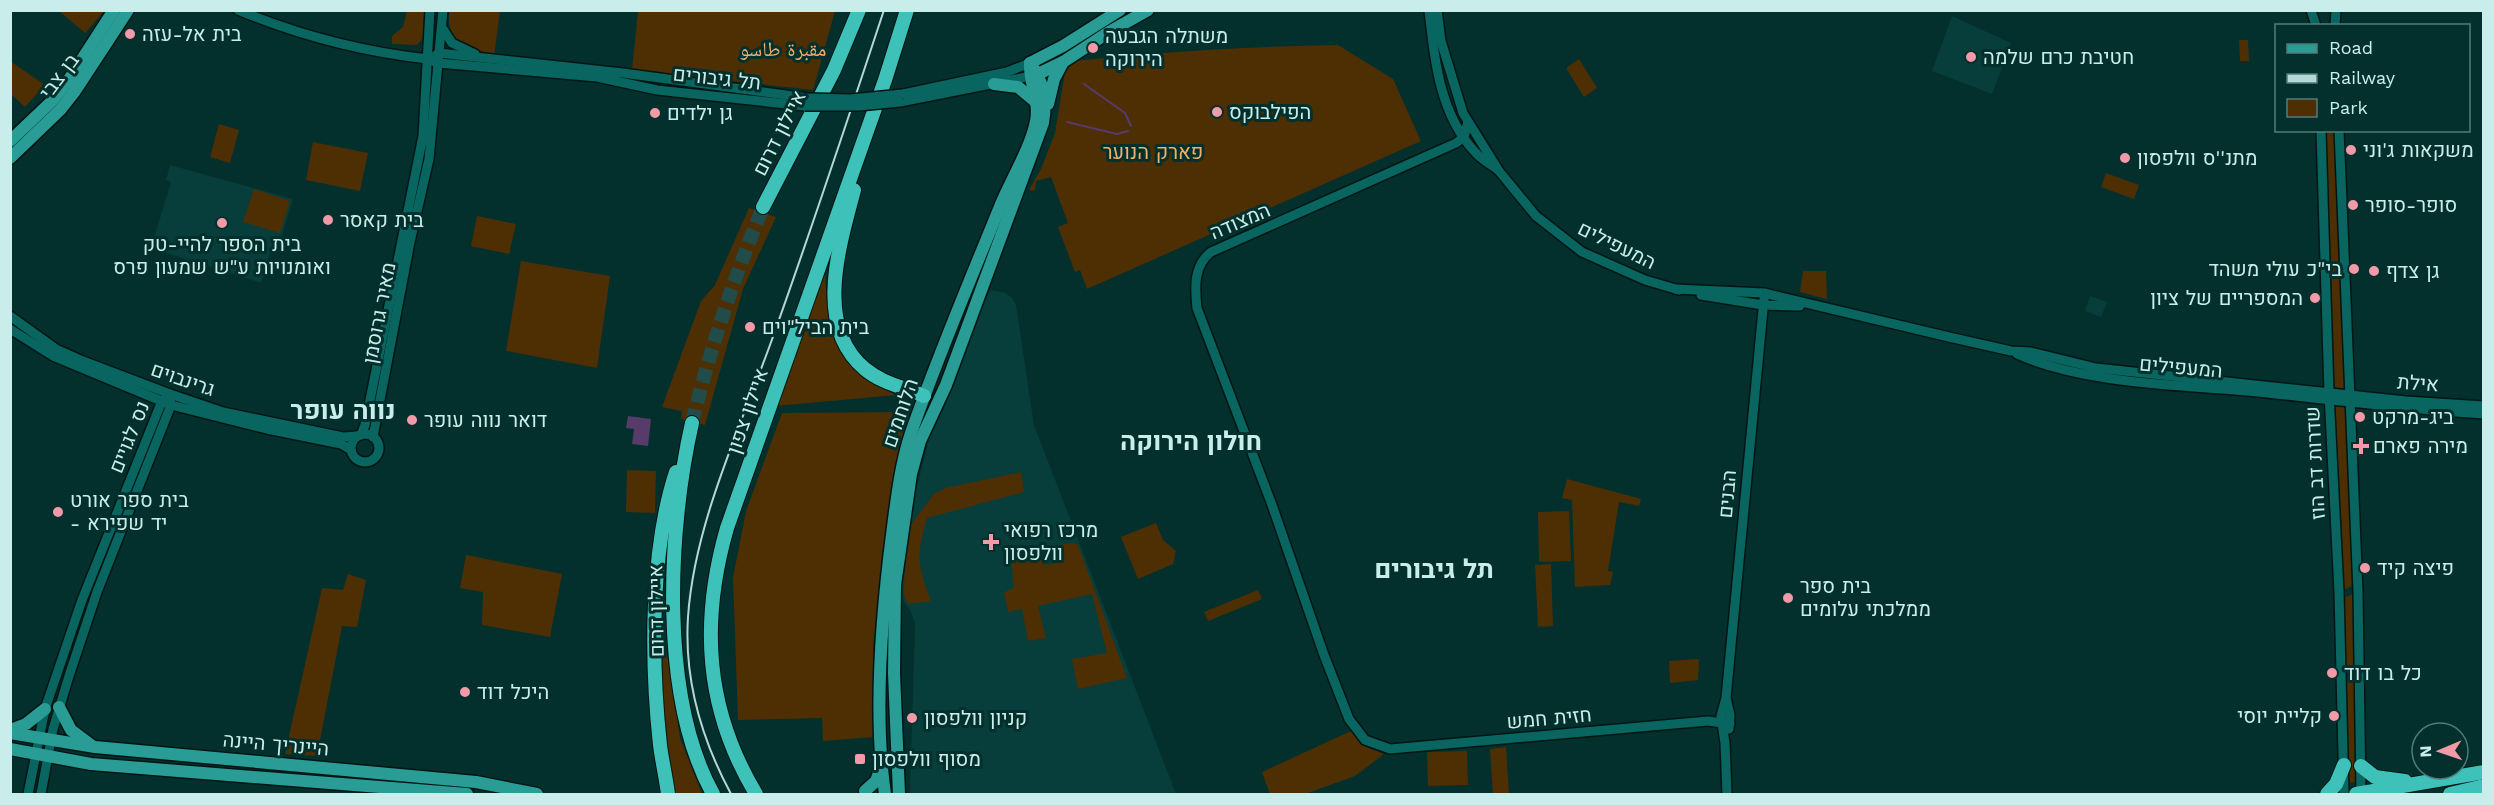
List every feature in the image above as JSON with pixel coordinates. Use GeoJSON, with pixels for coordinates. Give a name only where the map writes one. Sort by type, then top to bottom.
{"type":"FeatureCollection","features":[{"type":"Feature","properties":{"kind":"highway","name":"איילון דרום"},"geometry":{"type":"LineString","coordinates":[[763,207],[834,70],[859,10]]}},
{"type":"Feature","properties":{"kind":"highway","name":"איילון צפון"},"geometry":{"type":"LineString","coordinates":[[756,795],[728,737],[712,674],[710,627],[716,569],[727,528],[771,399],[879,98],[907,10]]}},
{"type":"Feature","properties":{"kind":"highway"},"geometry":{"type":"LineString","coordinates":[[879,98],[836,262],[834,281],[839,322],[846,345],[867,370],[895,386],[924,396]]}},
{"type":"Feature","properties":{"kind":"highway","name":"איילון דרום"},"geometry":{"type":"LineString","coordinates":[[663,768],[656,661],[658,568],[662,527],[669,492],[691,425],[682,474],[675,539],[676,660],[679,689],[690,738],[713,795]]}},
{"type":"Feature","properties":{"kind":"highway"},"geometry":{"type":"LineString","coordinates":[[2327,795],[2336,784],[2344,765]]}},
{"type":"Feature","properties":{"kind":"highway"},"geometry":{"type":"LineString","coordinates":[[2361,766],[2366,772],[2382,779],[2425,783]]}},
{"type":"Feature","properties":{"kind":"highway"},"geometry":{"type":"LineString","coordinates":[[663,768],[663,795]]}},
{"type":"Feature","properties":{"kind":"highway"},"geometry":{"type":"LineString","coordinates":[[663,768],[668,795]]}},
{"type":"Feature","properties":{"kind":"highway"},"geometry":{"type":"LineString","coordinates":[[2359,794],[2484,772]]}},
{"type":"Feature","properties":{"kind":"highway"},"geometry":{"type":"LineString","coordinates":[[2450,795],[2484,786]]}},
{"type":"Feature","properties":{"kind":"main road","name":"בן צבי"},"geometry":{"type":"LineString","coordinates":[[10,141],[51,102],[68,81],[114,10]]}},
{"type":"Feature","properties":{"kind":"main road","name":"בן צבי"},"geometry":{"type":"LineString","coordinates":[[10,158],[60,110],[128,10]]}},
{"type":"Feature","properties":{"kind":"main road"},"geometry":{"type":"LineString","coordinates":[[1030,63],[1064,46],[1120,10]]}},
{"type":"Feature","properties":{"kind":"main road"},"geometry":{"type":"LineString","coordinates":[[1034,76],[1064,62],[1109,32],[1148,10]]}},
{"type":"Feature","properties":{"kind":"main road"},"geometry":{"type":"LineString","coordinates":[[1043,123],[1052,87],[1064,62]]}},
{"type":"Feature","properties":{"kind":"main road","name":"הלוחמים"},"geometry":{"type":"LineString","coordinates":[[899,795],[894,673],[895,585],[911,474],[920,441],[946,385],[1043,123],[1045,100],[1030,63]]}},
{"type":"Feature","properties":{"kind":"main road","name":"הלוחמים"},"geometry":{"type":"LineString","coordinates":[[885,795],[880,660],[890,551],[905,456],[924,396],[1000,206],[1035,127],[1037,118],[1034,76]]}},
{"type":"Feature","properties":{"kind":"main road"},"geometry":{"type":"LineString","coordinates":[[994,84],[1018,87],[1035,100]]}},
{"type":"Feature","properties":{"kind":"main road"},"geometry":{"type":"LineString","coordinates":[[924,396],[931,402],[931,414]]}},
{"type":"Feature","properties":{"kind":"main road"},"geometry":{"type":"LineString","coordinates":[[59,707],[71,730],[95,747]]}},
{"type":"Feature","properties":{"kind":"main road"},"geometry":{"type":"LineString","coordinates":[[10,731],[26,724],[45,709]]}},
{"type":"Feature","properties":{"kind":"main road","name":"היינריך היינה"},"geometry":{"type":"LineString","coordinates":[[10,731],[38,739],[95,747],[476,782],[537,795]]}},
{"type":"Feature","properties":{"kind":"main road","name":"היינריך היינה"},"geometry":{"type":"LineString","coordinates":[[10,749],[91,764],[468,795]]}},
{"type":"Feature","properties":{"kind":"main road"},"geometry":{"type":"LineString","coordinates":[[865,791],[878,779],[883,760]]}},
{"type":"Feature","properties":{"kind":"street","name":"תל גיבורים"},"geometry":{"type":"LineString","coordinates":[[238,10],[283,27],[355,46],[428,59],[498,59],[623,73],[807,102]]}},
{"type":"Feature","properties":{"kind":"street","name":"מאיר גרוסמן"},"geometry":{"type":"LineString","coordinates":[[359,436],[365,425],[398,252],[419,157],[430,10]]}},
{"type":"Feature","properties":{"kind":"street","name":"מאיר גרוסמן"},"geometry":{"type":"LineString","coordinates":[[374,437],[410,242],[429,159],[443,10]]}},
{"type":"Feature","properties":{"kind":"street","name":"המעפילים"},"geometry":{"type":"LineString","coordinates":[[1428,10],[1441,82],[1450,112],[1476,154],[1499,171]]}},
{"type":"Feature","properties":{"kind":"street","name":"המעפילים"},"geometry":{"type":"LineString","coordinates":[[1437,10],[1441,41],[1462,113],[1499,171],[1536,216],[1582,252],[1645,280],[1675,289],[1763,305],[1824,307]]}},
{"type":"Feature","properties":{"kind":"street"},"geometry":{"type":"LineString","coordinates":[[442,26],[447,39],[458,47],[498,59]]}},
{"type":"Feature","properties":{"kind":"street","name":"תל גיבורים"},"geometry":{"type":"LineString","coordinates":[[439,58],[597,77],[657,90],[859,106],[1034,76]]}},
{"type":"Feature","properties":{"kind":"street","name":"תל גיבורים"},"geometry":{"type":"LineString","coordinates":[[902,98],[1007,72],[1030,63]]}},
{"type":"Feature","properties":{"kind":"street"},"geometry":{"type":"LineString","coordinates":[[1464,137],[1468,122]]}},
{"type":"Feature","properties":{"kind":"street","name":"המצודה"},"geometry":{"type":"LineString","coordinates":[[1427,154],[1457,133],[1457,126]]}},
{"type":"Feature","properties":{"kind":"street","name":"שדרות דב הוז"},"geometry":{"type":"LineString","coordinates":[[2321,132],[2329,397],[2339,592],[2344,795]]}},
{"type":"Feature","properties":{"kind":"street","name":"שדרות דב הוז"},"geometry":{"type":"LineString","coordinates":[[2340,132],[2358,592],[2361,766],[2359,794]]}},
{"type":"Feature","properties":{"kind":"street","name":"המצודה"},"geometry":{"type":"LineString","coordinates":[[1366,739],[1349,719],[1197,308],[1195,287],[1198,270],[1205,257],[1211,252],[1354,190],[1464,137]]}},
{"type":"Feature","properties":{"kind":"street","name":"המעפילים"},"geometry":{"type":"LineString","coordinates":[[1675,289],[1764,293],[2011,351],[2031,352],[2096,368],[2308,391],[2329,397]]}},
{"type":"Feature","properties":{"kind":"street","name":"הבנים"},"geometry":{"type":"LineString","coordinates":[[1727,795],[1726,698],[1764,293]]}},
{"type":"Feature","properties":{"kind":"street","name":"גרינבוים"},"geometry":{"type":"LineString","coordinates":[[10,316],[56,349],[190,410],[341,444],[351,450]]}},
{"type":"Feature","properties":{"kind":"street","name":"גרינבוים"},"geometry":{"type":"LineString","coordinates":[[10,330],[53,356],[151,396],[343,437],[359,436]]}},
{"type":"Feature","properties":{"kind":"street","name":"המעפילים"},"geometry":{"type":"LineString","coordinates":[[2011,351],[2029,359],[2096,376],[2351,399]]}},
{"type":"Feature","properties":{"kind":"street"},"geometry":{"type":"LineString","coordinates":[[2308,391],[2324,386],[2329,376]]}},
{"type":"Feature","properties":{"kind":"street"},"geometry":{"type":"LineString","coordinates":[[151,396],[163,414],[190,410]]}},
{"type":"Feature","properties":{"kind":"street","name":"אילת"},"geometry":{"type":"LineString","coordinates":[[2351,399],[2484,406]]}},
{"type":"Feature","properties":{"kind":"street","name":"אילת"},"geometry":{"type":"LineString","coordinates":[[2351,399],[2484,414]]}},
{"type":"Feature","properties":{"kind":"street","name":"נס לגויים"},"geometry":{"type":"LineString","coordinates":[[41,795],[59,707],[168,400]]}},
{"type":"Feature","properties":{"kind":"street","name":"נס לגויים"},"geometry":{"type":"LineString","coordinates":[[28,795],[45,709],[82,600],[163,414]]}},
{"type":"Feature","properties":{"kind":"street"},"geometry":{"type":"LineString","coordinates":[[359,436],[374,437],[379,451],[371,461],[359,461],[353,456],[352,442],[359,436]]}},
{"type":"Feature","properties":{"kind":"street"},"geometry":{"type":"LineString","coordinates":[[2339,592],[2350,587],[2357,580]]}},
{"type":"Feature","properties":{"kind":"street"},"geometry":{"type":"LineString","coordinates":[[2339,606],[2346,597],[2358,592]]}},
{"type":"Feature","properties":{"kind":"street","name":"חזית חמש"},"geometry":{"type":"LineString","coordinates":[[1366,739],[1394,749],[1726,720]]}},
{"type":"Feature","properties":{"kind":"shaded area","name":"חטיבת כרם שלמה"},"geometry":{"type":"Polygon","coordinates":[[[1952,16],[2011,43],[1992,94],[1932,71],[1952,16]]]}},
{"type":"Feature","properties":{"kind":"shaded area","name":"בית הספר להיי-טק ואומנויות ע\"ש שמעון פרס"},"geometry":{"type":"Polygon","coordinates":[[[170,165],[293,199],[277,251],[271,250],[261,283],[151,248],[171,182],[166,180],[170,165]]]}},
{"type":"Feature","properties":{"kind":"shaded area","name":"מרכז רפואי וולפסון"},"geometry":{"type":"Polygon","coordinates":[[[991,290],[1005,293],[1016,305],[1034,425],[1176,794],[910,794],[915,624],[904,602],[901,588],[910,514],[934,420],[974,319],[991,290]]]}},
{"type":"Feature","properties":{"kind":"shaded area"},"geometry":{"type":"Polygon","coordinates":[[[2090,296],[2107,302],[2101,317],[2085,311],[2090,296]]]}},
{"type":"Feature","properties":{"kind":"shaded area"},"geometry":{"type":"Polygon","coordinates":[[[628,416],[651,419],[648,446],[632,444],[634,429],[626,428],[628,416]]]}},
{"type":"Feature","properties":{"kind":"green space"},"geometry":{"type":"Polygon","coordinates":[[[59,11],[104,11],[85,33],[59,11]]]}},
{"type":"Feature","properties":{"kind":"green space"},"geometry":{"type":"Polygon","coordinates":[[[407,11],[425,11],[423,38],[417,45],[392,44],[392,36],[403,27],[407,11]]]}},
{"type":"Feature","properties":{"kind":"green space"},"geometry":{"type":"Polygon","coordinates":[[[449,11],[500,11],[494,56],[467,46],[455,37],[451,31],[449,11]]]}},
{"type":"Feature","properties":{"kind":"green space","name":"مقبرة طاسو"},"geometry":{"type":"Polygon","coordinates":[[[638,11],[835,11],[813,90],[632,70],[638,11]]]}},
{"type":"Feature","properties":{"kind":"green space"},"geometry":{"type":"Polygon","coordinates":[[[2239,40],[2248,40],[2249,61],[2240,61],[2239,40]]]}},
{"type":"Feature","properties":{"kind":"green space","name":"פארק הנוער"},"geometry":{"type":"Polygon","coordinates":[[[1338,45],[1393,79],[1421,141],[1087,289],[1080,270],[1075,272],[1058,227],[1068,223],[1051,177],[1036,181],[1035,190],[1030,191],[1055,133],[1065,72],[1074,61],[1206,50],[1338,45]]]}},
{"type":"Feature","properties":{"kind":"green space"},"geometry":{"type":"Polygon","coordinates":[[[1579,59],[1597,88],[1584,97],[1566,68],[1579,59]]]}},
{"type":"Feature","properties":{"kind":"green space"},"geometry":{"type":"Polygon","coordinates":[[[10,61],[45,85],[25,107],[11,94],[10,61]]]}},
{"type":"Feature","properties":{"kind":"green space"},"geometry":{"type":"Polygon","coordinates":[[[219,124],[239,130],[230,163],[210,157],[219,124]]]}},
{"type":"Feature","properties":{"kind":"green space"},"geometry":{"type":"Polygon","coordinates":[[[2321,132],[2339,132],[2351,395],[2329,393],[2321,132]]]}},
{"type":"Feature","properties":{"kind":"green space"},"geometry":{"type":"Polygon","coordinates":[[[313,142],[368,153],[360,191],[306,180],[313,142]]]}},
{"type":"Feature","properties":{"kind":"green space"},"geometry":{"type":"Polygon","coordinates":[[[2106,173],[2139,185],[2134,199],[2101,187],[2106,173]]]}},
{"type":"Feature","properties":{"kind":"green space"},"geometry":{"type":"Polygon","coordinates":[[[254,189],[290,201],[280,233],[243,222],[254,189]]]}},
{"type":"Feature","properties":{"kind":"green space"},"geometry":{"type":"Polygon","coordinates":[[[749,208],[776,217],[743,289],[705,425],[681,419],[682,411],[662,407],[701,301],[715,285],[749,208]]]}},
{"type":"Feature","properties":{"kind":"green space"},"geometry":{"type":"Polygon","coordinates":[[[477,216],[516,224],[509,254],[471,246],[477,216]]]}},
{"type":"Feature","properties":{"kind":"green space"},"geometry":{"type":"Polygon","coordinates":[[[521,261],[610,276],[597,368],[506,351],[521,261]]]}},
{"type":"Feature","properties":{"kind":"green space"},"geometry":{"type":"Polygon","coordinates":[[[825,266],[828,309],[837,344],[858,371],[875,384],[896,395],[776,406],[825,266]]]}},
{"type":"Feature","properties":{"kind":"green space"},"geometry":{"type":"Polygon","coordinates":[[[1803,271],[1826,271],[1827,299],[1800,292],[1803,271]]]}},
{"type":"Feature","properties":{"kind":"green space"},"geometry":{"type":"Polygon","coordinates":[[[2330,400],[2351,403],[2357,580],[2350,587],[2339,592],[2330,400]]]}},
{"type":"Feature","properties":{"kind":"green space"},"geometry":{"type":"Polygon","coordinates":[[[907,412],[873,644],[874,737],[823,741],[822,718],[738,720],[733,578],[746,511],[782,413],[907,412]]]}},
{"type":"Feature","properties":{"kind":"green space"},"geometry":{"type":"Polygon","coordinates":[[[627,470],[656,471],[655,513],[626,512],[627,470]]]}},
{"type":"Feature","properties":{"kind":"green space"},"geometry":{"type":"Polygon","coordinates":[[[1021,472],[1024,492],[927,518],[921,542],[920,560],[931,601],[908,604],[904,595],[905,549],[909,527],[934,494],[945,488],[1021,472]]]}},
{"type":"Feature","properties":{"kind":"green space"},"geometry":{"type":"Polygon","coordinates":[[[1567,479],[1641,499],[1639,506],[1619,502],[1608,571],[1613,572],[1610,585],[1575,587],[1572,500],[1562,498],[1567,479]]]}},
{"type":"Feature","properties":{"kind":"green space"},"geometry":{"type":"Polygon","coordinates":[[[1569,511],[1571,561],[1539,562],[1538,512],[1569,511]]]}},
{"type":"Feature","properties":{"kind":"green space"},"geometry":{"type":"Polygon","coordinates":[[[1156,523],[1163,540],[1176,551],[1173,564],[1138,579],[1121,537],[1156,523]]]}},
{"type":"Feature","properties":{"kind":"green space"},"geometry":{"type":"Polygon","coordinates":[[[1073,543],[1078,545],[1127,678],[1078,689],[1072,659],[1107,653],[1092,594],[1038,606],[1046,638],[1028,641],[1022,609],[1008,612],[1004,592],[1014,588],[1011,555],[1039,548],[1043,565],[1058,563],[1058,545],[1073,543]]]}},
{"type":"Feature","properties":{"kind":"green space"},"geometry":{"type":"Polygon","coordinates":[[[466,555],[562,574],[550,637],[482,625],[483,592],[460,588],[466,555]]]}},
{"type":"Feature","properties":{"kind":"green space"},"geometry":{"type":"Polygon","coordinates":[[[1551,564],[1553,626],[1538,627],[1535,565],[1551,564]]]}},
{"type":"Feature","properties":{"kind":"green space"},"geometry":{"type":"Polygon","coordinates":[[[348,574],[366,580],[357,627],[342,626],[317,756],[285,754],[322,588],[343,590],[348,574]]]}},
{"type":"Feature","properties":{"kind":"green space"},"geometry":{"type":"Polygon","coordinates":[[[1258,590],[1262,599],[1208,621],[1204,612],[1258,590]]]}},
{"type":"Feature","properties":{"kind":"green space"},"geometry":{"type":"Polygon","coordinates":[[[2358,592],[2361,781],[2344,784],[2339,606],[2346,597],[2358,592]]]}},
{"type":"Feature","properties":{"kind":"green space"},"geometry":{"type":"Polygon","coordinates":[[[662,647],[666,648],[680,738],[702,794],[675,794],[662,714],[662,647]]]}},
{"type":"Feature","properties":{"kind":"green space"},"geometry":{"type":"Polygon","coordinates":[[[1699,659],[1698,680],[1670,683],[1669,661],[1699,659]]]}},
{"type":"Feature","properties":{"kind":"green space"},"geometry":{"type":"Polygon","coordinates":[[[1351,731],[1364,746],[1384,754],[1355,776],[1305,794],[1270,794],[1262,772],[1351,731]]]}},
{"type":"Feature","properties":{"kind":"green space"},"geometry":{"type":"Polygon","coordinates":[[[1506,747],[1509,794],[1493,794],[1490,749],[1506,747]]]}},
{"type":"Feature","properties":{"kind":"green space"},"geometry":{"type":"Polygon","coordinates":[[[1467,751],[1468,785],[1428,786],[1427,752],[1467,751]]]}},
{"type":"Feature","properties":{"kind":"waterway"},"geometry":{"type":"LineString","coordinates":[[1084,84],[1125,113],[1131,126]]}},
{"type":"Feature","properties":{"kind":"waterway"},"geometry":{"type":"LineString","coordinates":[[1067,122],[1117,134],[1128,131]]}},
{"type":"Feature","properties":{"kind":"tunnel"},"geometry":{"type":"LineString","coordinates":[[692,423],[723,314],[763,207]]}},
{"type":"Feature","properties":{"kind":"railway"},"geometry":{"type":"LineString","coordinates":[[731,794],[711,752],[692,686],[688,640],[692,583],[708,513],[785,303],[884,10]]}},
{"type":"Feature","properties":{"kind":"place","name":"בית אל-עזה"},"geometry":{"type":"Point","coordinates":[130,34]}},
{"type":"Feature","properties":{"kind":"place","name":"משתלה הגבעה הירוקה"},"geometry":{"type":"Point","coordinates":[1093,48]}},
{"type":"Feature","properties":{"kind":"place","name":"חטיבת כרם שלמה"},"geometry":{"type":"Point","coordinates":[1971,57]}},
{"type":"Feature","properties":{"kind":"place","name":"הפילבוקס"},"geometry":{"type":"Point","coordinates":[1217,112]}},
{"type":"Feature","properties":{"kind":"place","name":"גן ילדים"},"geometry":{"type":"Point","coordinates":[655,113]}},
{"type":"Feature","properties":{"kind":"place","name":"משקאות ג'וני"},"geometry":{"type":"Point","coordinates":[2351,150]}},
{"type":"Feature","properties":{"kind":"place","name":"מתנ''ס וולפסון"},"geometry":{"type":"Point","coordinates":[2125,158]}},
{"type":"Feature","properties":{"kind":"place","name":"סופר-סופר"},"geometry":{"type":"Point","coordinates":[2353,205]}},
{"type":"Feature","properties":{"kind":"place","name":"בית קאסר"},"geometry":{"type":"Point","coordinates":[328,220]}},
{"type":"Feature","properties":{"kind":"place","name":"בית הספר להיי-טק ואומנויות ע\"ש שמעון פרס"},"geometry":{"type":"Point","coordinates":[222,223]}},
{"type":"Feature","properties":{"kind":"place","name":"בי\"כ עולי משהד"},"geometry":{"type":"Point","coordinates":[2354,269]}},
{"type":"Feature","properties":{"kind":"place","name":"גן צדף"},"geometry":{"type":"Point","coordinates":[2374,271]}},
{"type":"Feature","properties":{"kind":"place","name":"המספריים של ציון"},"geometry":{"type":"Point","coordinates":[2315,298]}},
{"type":"Feature","properties":{"kind":"place","name":"בית הביל\"וים"},"geometry":{"type":"Point","coordinates":[750,327]}},
{"type":"Feature","properties":{"kind":"place","name":"ביג-מרקט"},"geometry":{"type":"Point","coordinates":[2360,417]}},
{"type":"Feature","properties":{"kind":"place","name":"דואר נווה עופר"},"geometry":{"type":"Point","coordinates":[412,420]}},
{"type":"Feature","properties":{"kind":"place","name":"מירה פארם"},"geometry":{"type":"Point","coordinates":[2361,446]}},
{"type":"Feature","properties":{"kind":"place","name":"בית ספר אורט - יד שפירא"},"geometry":{"type":"Point","coordinates":[58,512]}},
{"type":"Feature","properties":{"kind":"place","name":"מרכז רפואי וולפסון"},"geometry":{"type":"Point","coordinates":[991,542]}},
{"type":"Feature","properties":{"kind":"place","name":"פיצה קיד"},"geometry":{"type":"Point","coordinates":[2365,568]}},
{"type":"Feature","properties":{"kind":"place","name":"בית ספר ממלכתי עלומים"},"geometry":{"type":"Point","coordinates":[1788,598]}},
{"type":"Feature","properties":{"kind":"place","name":"כל בו דוד"},"geometry":{"type":"Point","coordinates":[2332,673]}},
{"type":"Feature","properties":{"kind":"place","name":"היכל דוד"},"geometry":{"type":"Point","coordinates":[465,692]}},
{"type":"Feature","properties":{"kind":"place","name":"קליית יוסי"},"geometry":{"type":"Point","coordinates":[2334,716]}},
{"type":"Feature","properties":{"kind":"place","name":"קניון וולפסון"},"geometry":{"type":"Point","coordinates":[912,718]}},
{"type":"Feature","properties":{"kind":"place","name":"מסוף וולפסון"},"geometry":{"type":"Point","coordinates":[860,759]}},
{"type":"Feature","properties":{"kind":"district","name":"נווה עופר"},"geometry":{"type":"Point","coordinates":[343,410]}},
{"type":"Feature","properties":{"kind":"district","name":"חולון הירוקה"},"geometry":{"type":"Point","coordinates":[1191,441]}},
{"type":"Feature","properties":{"kind":"district","name":"תל גיבורים"},"geometry":{"type":"Point","coordinates":[1434,569]}}]}
